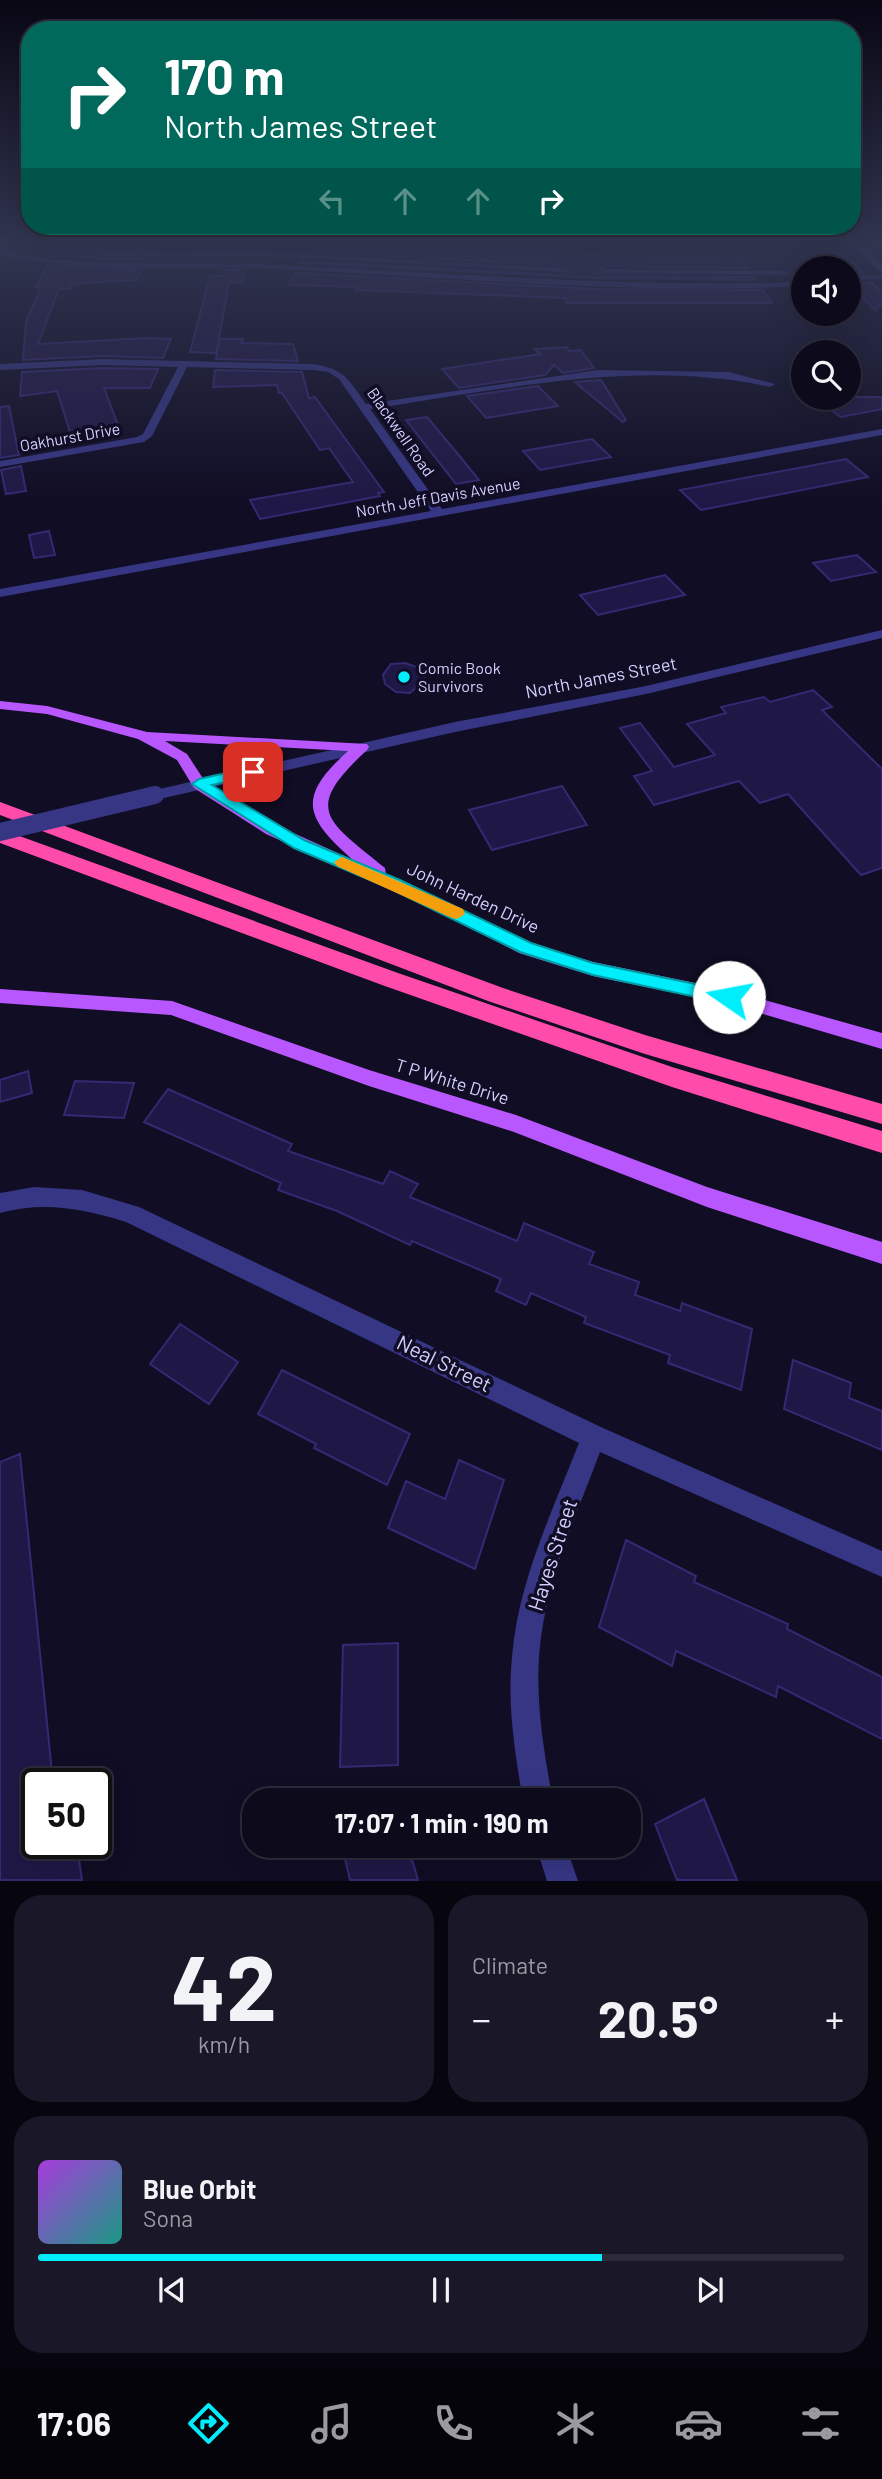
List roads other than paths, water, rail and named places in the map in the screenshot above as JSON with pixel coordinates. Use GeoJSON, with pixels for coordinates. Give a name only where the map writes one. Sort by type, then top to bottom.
{"type":"FeatureCollection","features":[{"type":"Feature","properties":{"kind":"highway"},"geometry":{"type":"LineString","coordinates":[[0,807],[145,860],[308,925],[567,1019],[882,1114]]}},
{"type":"Feature","properties":{"kind":"highway"},"geometry":{"type":"LineString","coordinates":[[0,834],[390,979],[659,1072],[882,1142]]}},
{"type":"Feature","properties":{"kind":"main road","name":"John Harden Drive"},"geometry":{"type":"LineString","coordinates":[[0,705],[47,710],[143,736],[183,757],[199,784],[299,844],[394,884],[526,948],[593,969],[729,997],[882,1041]]}},
{"type":"Feature","properties":{"kind":"main road"},"geometry":{"type":"LineString","coordinates":[[143,736],[362,747]]}},
{"type":"Feature","properties":{"kind":"main road"},"geometry":{"type":"LineString","coordinates":[[362,747],[334,770],[321,788],[318,805],[321,817],[337,837],[394,884]]}},
{"type":"Feature","properties":{"kind":"main road","name":"T P White Drive"},"geometry":{"type":"LineString","coordinates":[[0,996],[172,1008],[369,1078],[516,1124],[707,1197],[882,1253]]}},
{"type":"Feature","properties":{"kind":"street","name":"Blackwell Road"},"geometry":{"type":"LineString","coordinates":[[0,367],[53,363],[324,368],[342,377],[438,512]]}},
{"type":"Feature","properties":{"kind":"street","name":"Oakhurst Drive"},"geometry":{"type":"LineString","coordinates":[[0,464],[147,436],[184,364]]}},
{"type":"Feature","properties":{"kind":"street"},"geometry":{"type":"LineString","coordinates":[[365,407],[598,373],[729,375],[770,384]]}},
{"type":"Feature","properties":{"kind":"street","name":"North Jeff Davis Avenue"},"geometry":{"type":"LineString","coordinates":[[0,593],[882,432]]}},
{"type":"Feature","properties":{"kind":"street","name":"North James Street"},"geometry":{"type":"LineString","coordinates":[[0,834],[199,784],[362,747],[646,690],[882,635]]}},
{"type":"Feature","properties":{"kind":"street","name":"Neal Street"},"geometry":{"type":"LineString","coordinates":[[0,1203],[28,1197],[68,1195],[131,1214],[594,1437],[882,1564]]}},
{"type":"Feature","properties":{"kind":"street","name":"Hayes Street"},"geometry":{"type":"LineString","coordinates":[[536,1788],[528,1745],[524,1692],[527,1636],[538,1586],[594,1437]]}},
{"type":"Feature","properties":{"kind":"street"},"geometry":{"type":"LineString","coordinates":[[555,1858],[563,1881]]}},
{"type":"Feature","properties":{"kind":"place","name":"Comic Book Survivors"},"geometry":{"type":"Point","coordinates":[404,677]}}]}
